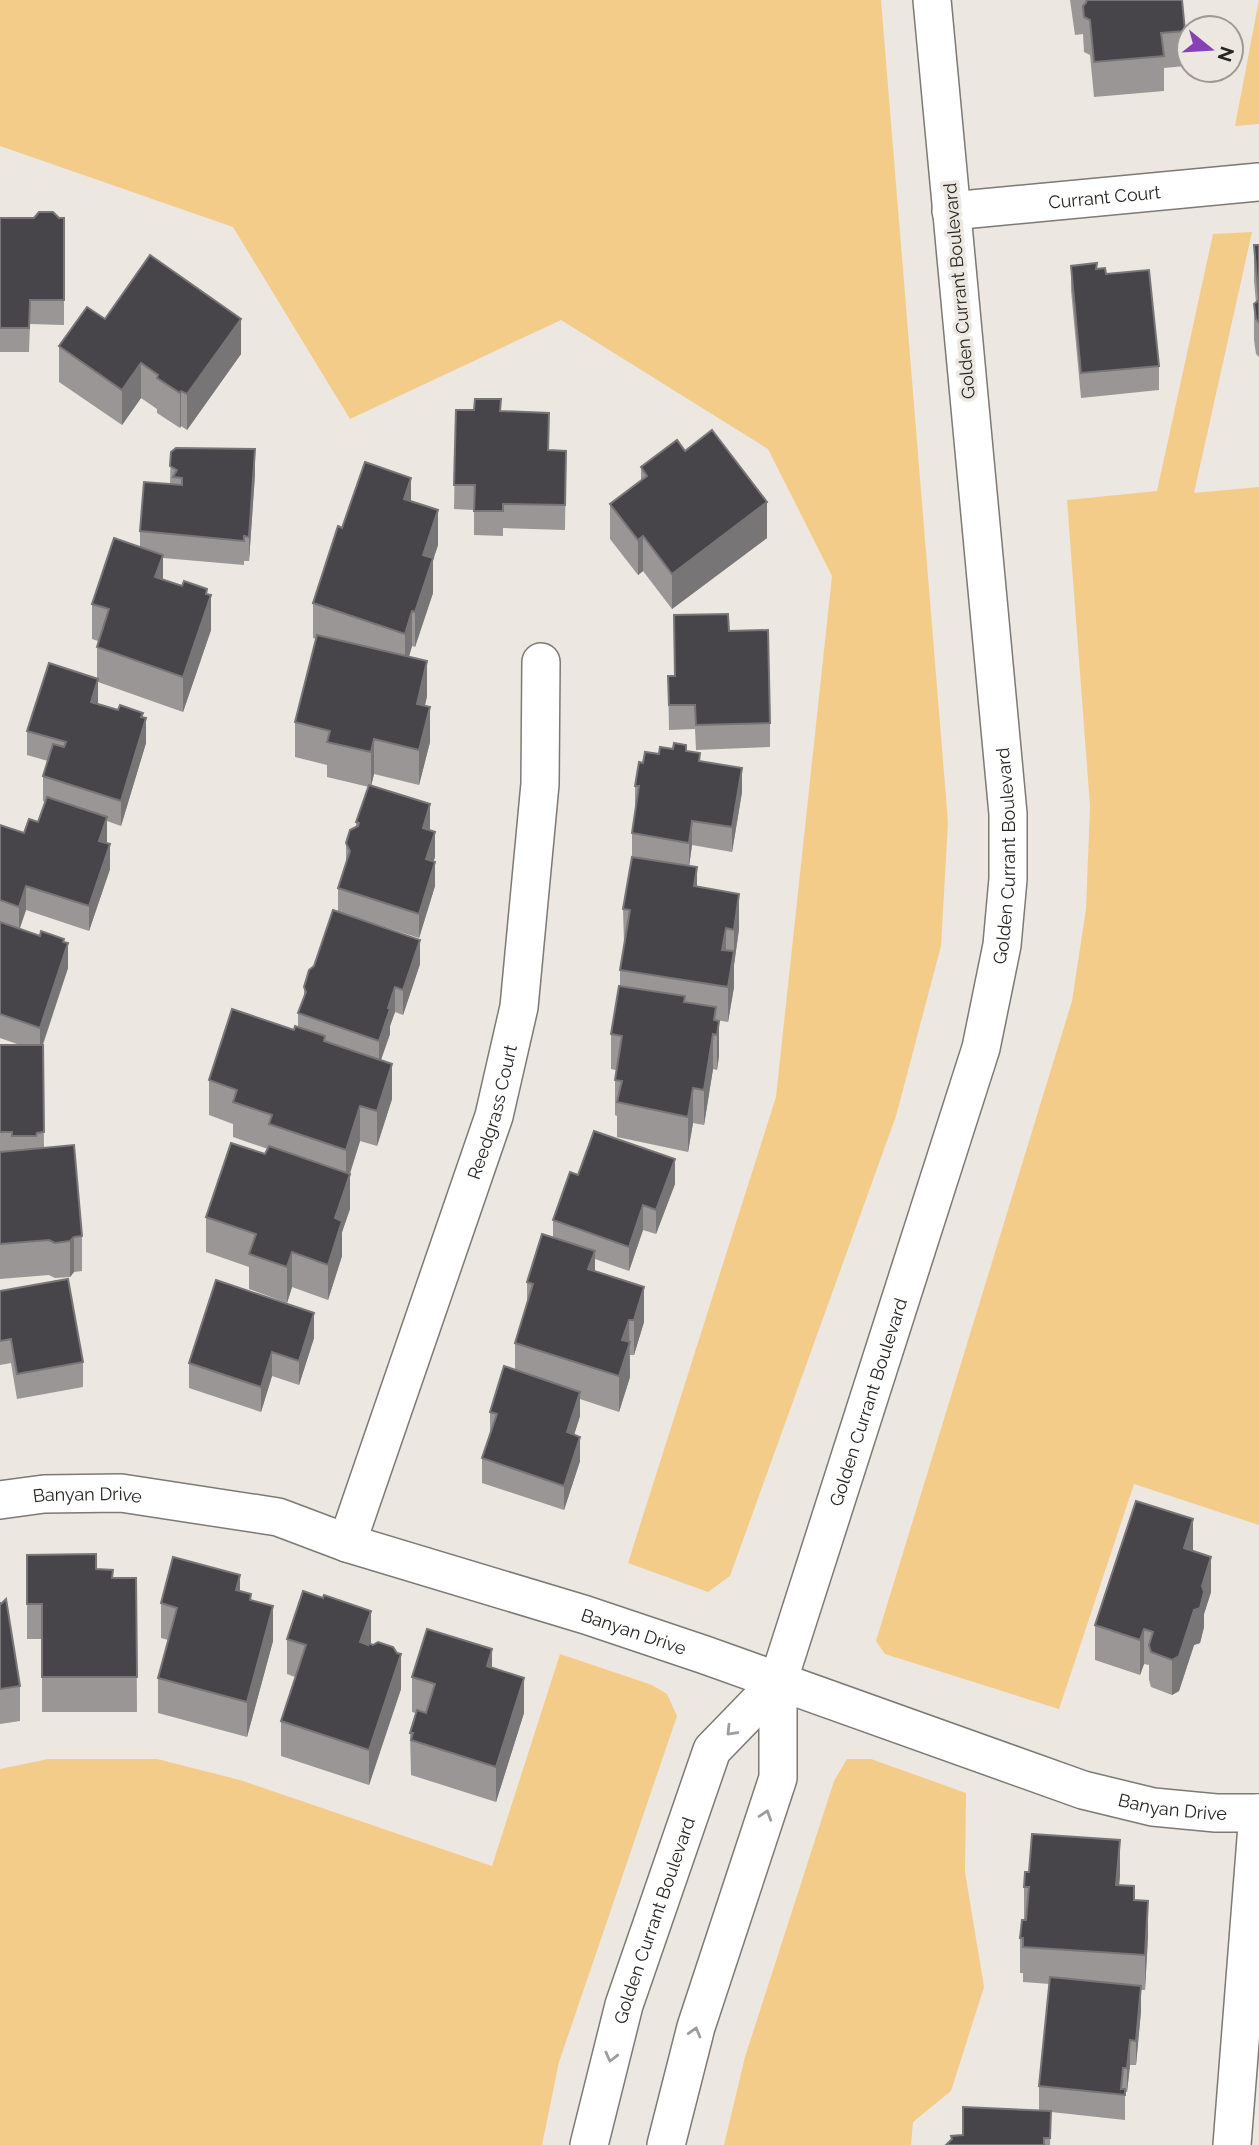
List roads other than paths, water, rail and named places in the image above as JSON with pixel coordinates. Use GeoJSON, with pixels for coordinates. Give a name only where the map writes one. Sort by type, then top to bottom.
{"type":"FeatureCollection","features":[{"type":"Feature","properties":{"kind":"street","name":"Golden Currant Boulevard"},"geometry":{"type":"LineString","coordinates":[[666,2145],[696,2027],[778,1778],[778,1682],[981,1048],[1002,945],[1008,879],[1008,814],[932,0]]}},
{"type":"Feature","properties":{"kind":"street","name":"Currant Court"},"geometry":{"type":"LineString","coordinates":[[951,211],[1259,182]]}},
{"type":"Feature","properties":{"kind":"street","name":"Reedgrass Court"},"geometry":{"type":"LineString","coordinates":[[346,1543],[494,1115],[519,1006],[540,784],[541,662]]}},
{"type":"Feature","properties":{"kind":"street","name":"Banyan Drive"},"geometry":{"type":"LineString","coordinates":[[0,1500],[44,1494],[121,1493],[278,1517],[346,1543],[586,1615],[1083,1790],[1153,1807],[1216,1813],[1259,1812]]}},
{"type":"Feature","properties":{"kind":"street","name":"Golden Currant Boulevard"},"geometry":{"type":"LineString","coordinates":[[589,2145],[624,2005],[712,1750],[778,1682]]}},
{"type":"Feature","properties":{"kind":"street"},"geometry":{"type":"LineString","coordinates":[[1232,2145],[1259,1812]]}}]}
